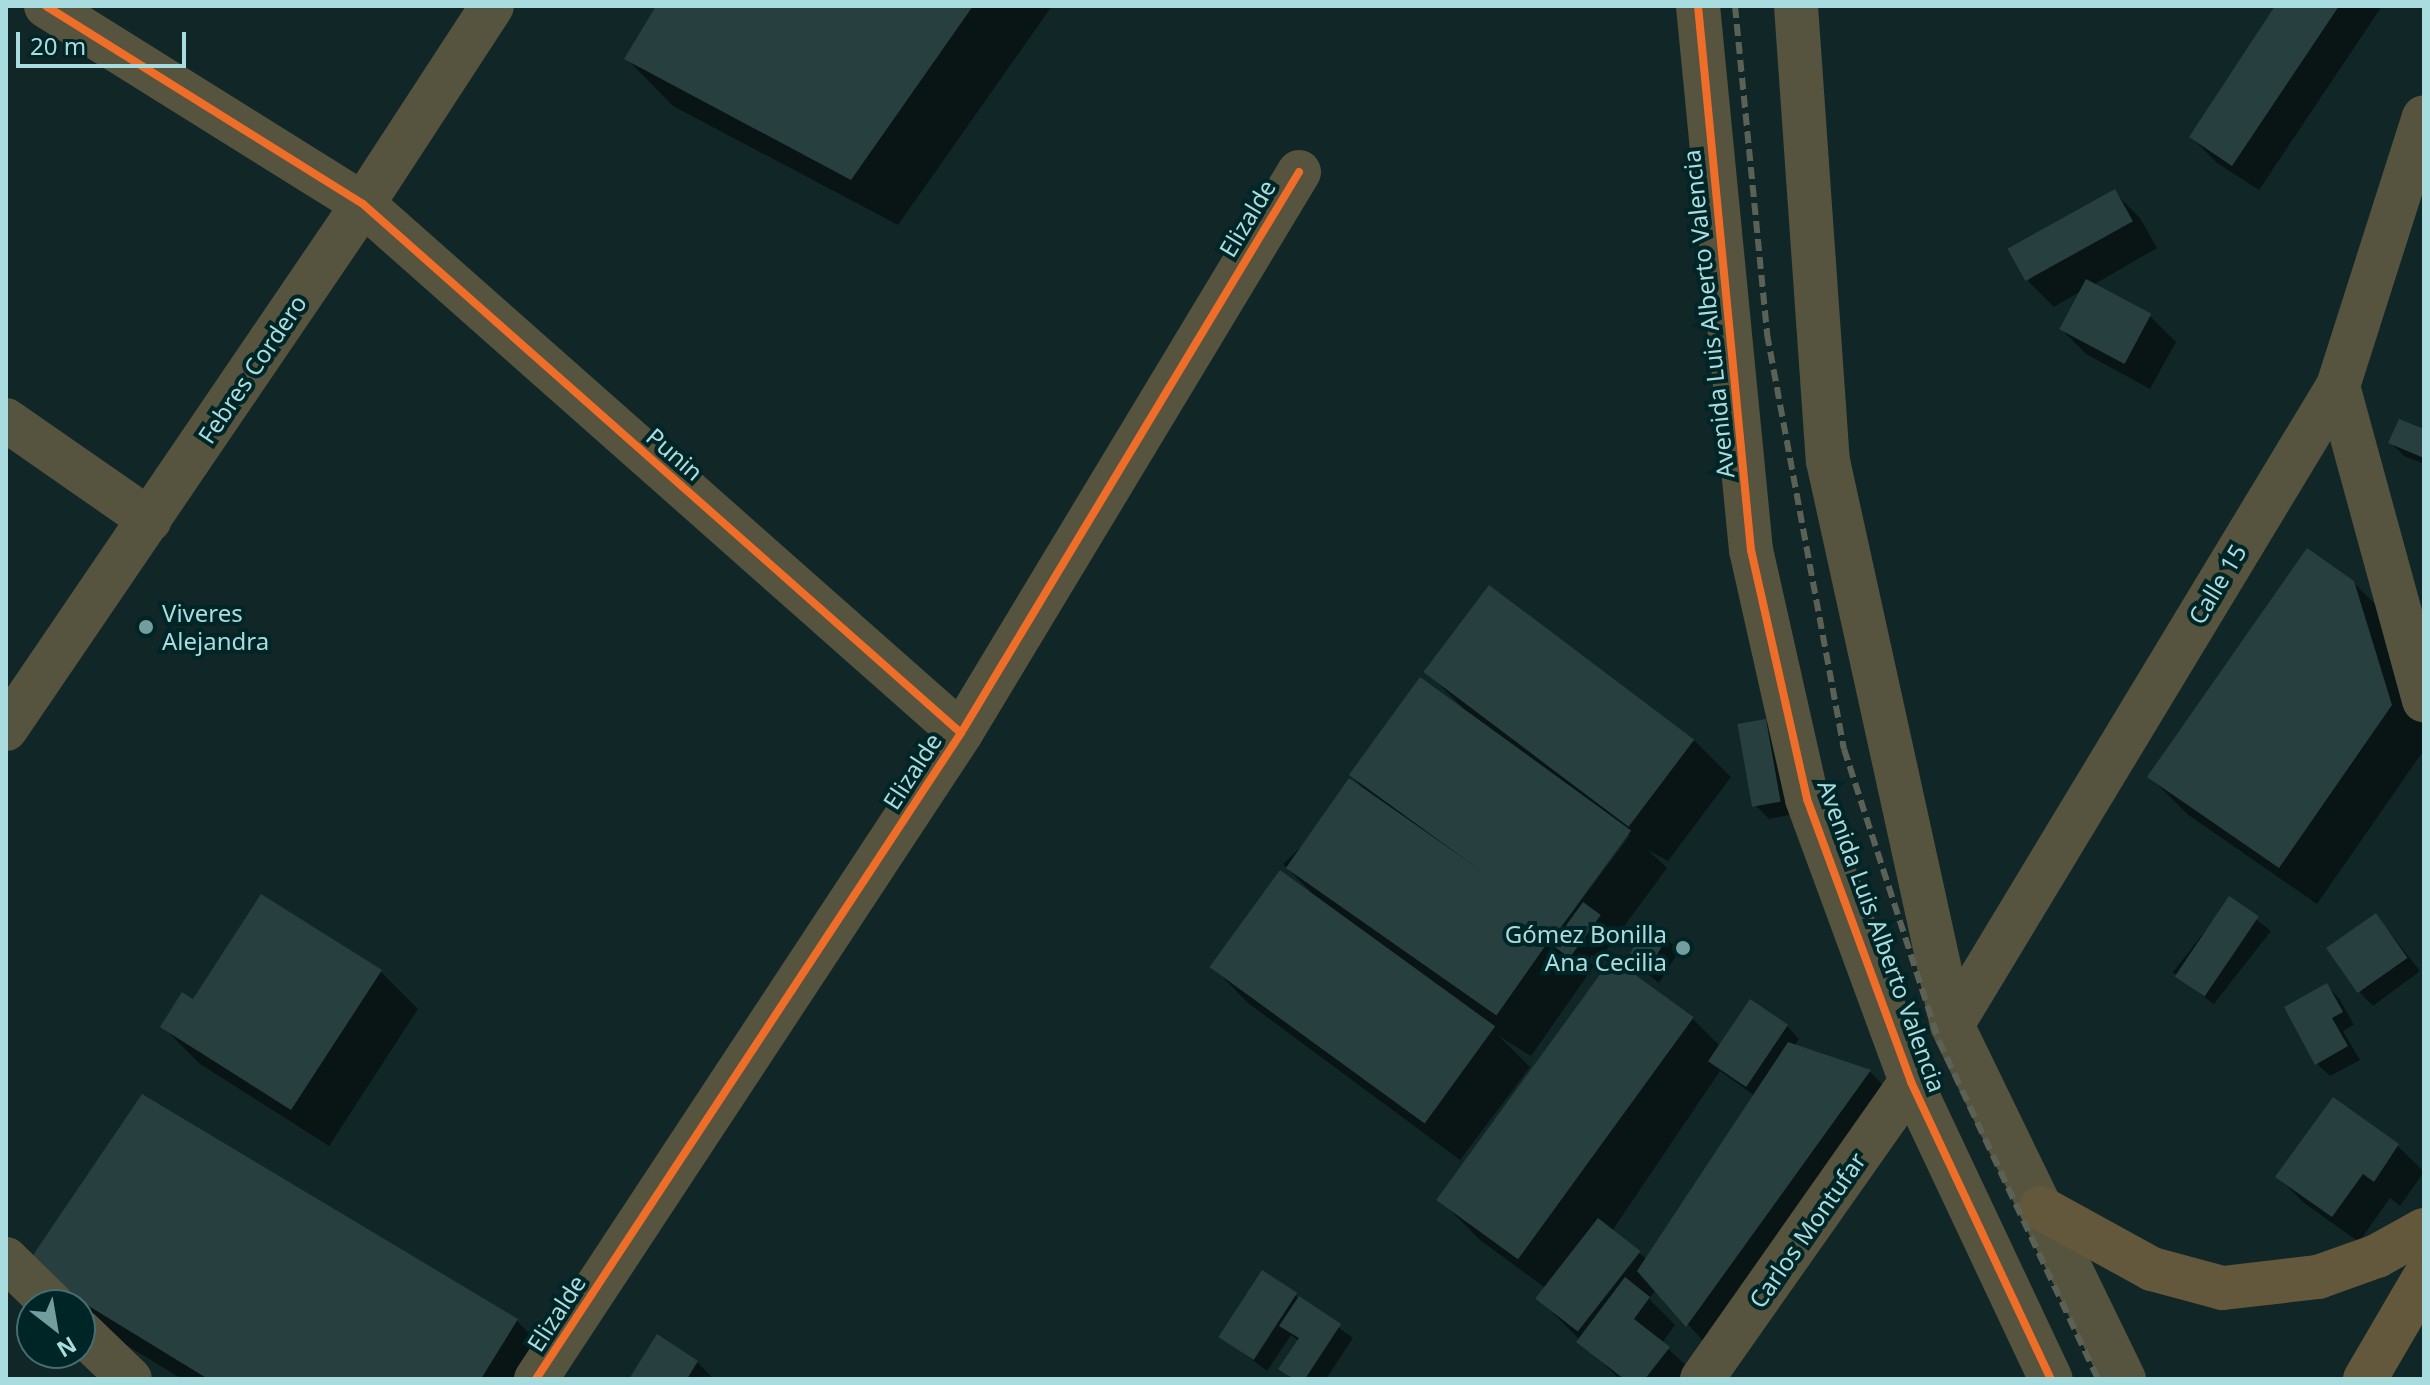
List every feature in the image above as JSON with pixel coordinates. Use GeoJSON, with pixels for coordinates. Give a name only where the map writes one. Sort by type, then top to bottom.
{"type":"FeatureCollection","features":[{"type":"Feature","properties":{"kind":"main road"},"geometry":{"type":"LineString","coordinates":[[2041,1208],[2152,1269],[2223,1288],[2318,1277],[2377,1256],[2424,1230]]}},
{"type":"Feature","properties":{"kind":"main road"},"geometry":{"type":"LineString","coordinates":[[2365,1379],[2424,1278]]}},
{"type":"Feature","properties":{"kind":"street","name":"Punin"},"geometry":{"type":"LineString","coordinates":[[46,6],[363,204],[961,733]]}},
{"type":"Feature","properties":{"kind":"street","name":"Febres Cordero"},"geometry":{"type":"LineString","coordinates":[[6,729],[363,204],[492,6]]}},
{"type":"Feature","properties":{"kind":"street","name":"Avenida Luis Alberto Valencia"},"geometry":{"type":"LineString","coordinates":[[1698,6],[1751,550],[1807,799],[1911,1082],[2051,1379]]}},
{"type":"Feature","properties":{"kind":"street","name":"Avenida Luis Alberto Valencia"},"geometry":{"type":"LineString","coordinates":[[1796,6],[1828,461],[1952,1025],[2124,1379]]}},
{"type":"Feature","properties":{"kind":"street","name":"Calle 15"},"geometry":{"type":"LineString","coordinates":[[1952,1025],[2338,386],[2424,117]]}},
{"type":"Feature","properties":{"kind":"street","name":"Elizalde"},"geometry":{"type":"LineString","coordinates":[[536,1379],[961,733],[1299,172]]}},
{"type":"Feature","properties":{"kind":"street"},"geometry":{"type":"LineString","coordinates":[[2338,386],[2424,700]]}},
{"type":"Feature","properties":{"kind":"street"},"geometry":{"type":"LineString","coordinates":[[6,420],[150,520]]}},
{"type":"Feature","properties":{"kind":"street","name":"Carlos Montufar"},"geometry":{"type":"LineString","coordinates":[[1702,1379],[1911,1082]]}},
{"type":"Feature","properties":{"kind":"street"},"geometry":{"type":"LineString","coordinates":[[6,1259],[37,1289]]}},
{"type":"Feature","properties":{"kind":"street"},"geometry":{"type":"LineString","coordinates":[[96,1346],[130,1379]]}},
{"type":"Feature","properties":{"kind":"building"},"geometry":{"type":"Polygon","coordinates":[[[656,6],[973,6],[851,180],[624,59],[656,6]]]}},
{"type":"Feature","properties":{"kind":"building"},"geometry":{"type":"Polygon","coordinates":[[[2275,6],[2339,6],[2232,166],[2189,137],[2275,6]]]}},
{"type":"Feature","properties":{"kind":"building"},"geometry":{"type":"Polygon","coordinates":[[[2115,189],[2133,221],[2025,281],[2007,249],[2115,189]]]}},
{"type":"Feature","properties":{"kind":"building"},"geometry":{"type":"Polygon","coordinates":[[[2086,279],[2151,314],[2125,364],[2059,329],[2086,279]]]}},
{"type":"Feature","properties":{"kind":"building"},"geometry":{"type":"Polygon","coordinates":[[[2399,419],[2424,429],[2424,458],[2388,443],[2399,419]]]}},
{"type":"Feature","properties":{"kind":"building"},"geometry":{"type":"Polygon","coordinates":[[[2307,548],[2354,581],[2392,705],[2279,868],[2147,777],[2307,548]]]}},
{"type":"Feature","properties":{"kind":"building"},"geometry":{"type":"Polygon","coordinates":[[[1489,585],[1694,740],[1629,827],[1423,672],[1489,585]]]}},
{"type":"Feature","properties":{"kind":"building"},"geometry":{"type":"Polygon","coordinates":[[[1420,677],[1631,830],[1560,928],[1349,775],[1420,677]]]}},
{"type":"Feature","properties":{"kind":"building"},"geometry":{"type":"Polygon","coordinates":[[[1766,719],[1781,802],[1752,807],[1737,724],[1766,719]]]}},
{"type":"Feature","properties":{"kind":"building"},"geometry":{"type":"Polygon","coordinates":[[[1349,778],[1560,925],[1496,1016],[1286,868],[1349,778]]]}},
{"type":"Feature","properties":{"kind":"building"},"geometry":{"type":"Polygon","coordinates":[[[1280,870],[1495,1026],[1425,1123],[1209,967],[1280,870]]]}},
{"type":"Feature","properties":{"kind":"building"},"geometry":{"type":"Polygon","coordinates":[[[261,894],[382,970],[291,1110],[160,1027],[182,992],[193,999],[261,894]]]}},
{"type":"Feature","properties":{"kind":"building"},"geometry":{"type":"Polygon","coordinates":[[[2229,896],[2259,916],[2205,997],[2175,976],[2229,896]]]}},
{"type":"Feature","properties":{"kind":"building"},"geometry":{"type":"Polygon","coordinates":[[[1583,902],[1601,915],[1570,958],[1552,945],[1583,902]]]}},
{"type":"Feature","properties":{"kind":"building"},"geometry":{"type":"Polygon","coordinates":[[[2376,913],[2408,958],[2358,993],[2326,948],[2376,913]]]}},
{"type":"Feature","properties":{"kind":"building"},"geometry":{"type":"Polygon","coordinates":[[[1647,924],[1668,936],[1648,971],[1627,959],[1647,924]]]}},
{"type":"Feature","properties":{"kind":"building"},"geometry":{"type":"Polygon","coordinates":[[[1612,958],[1694,1017],[1518,1259],[1436,1200],[1612,958]]]}},
{"type":"Feature","properties":{"kind":"building"},"geometry":{"type":"Polygon","coordinates":[[[2327,983],[2343,1012],[2332,1018],[2348,1046],[2315,1065],[2284,1007],[2327,983]]]}},
{"type":"Feature","properties":{"kind":"building"},"geometry":{"type":"Polygon","coordinates":[[[1750,999],[1788,1025],[1746,1087],[1708,1061],[1750,999]]]}},
{"type":"Feature","properties":{"kind":"building"},"geometry":{"type":"Polygon","coordinates":[[[1788,1042],[1871,1070],[1686,1327],[1637,1271],[1788,1042]]]}},
{"type":"Feature","properties":{"kind":"building"},"geometry":{"type":"Polygon","coordinates":[[[142,1094],[518,1319],[481,1379],[208,1379],[96,1310],[96,1289],[61,1289],[25,1267],[142,1094]]]}},
{"type":"Feature","properties":{"kind":"building"},"geometry":{"type":"Polygon","coordinates":[[[2333,1097],[2399,1144],[2374,1182],[2363,1174],[2332,1217],[2275,1177],[2333,1097]]]}},
{"type":"Feature","properties":{"kind":"building"},"geometry":{"type":"Polygon","coordinates":[[[1598,1218],[1641,1251],[1578,1332],[1535,1298],[1598,1218]]]}},
{"type":"Feature","properties":{"kind":"building"},"geometry":{"type":"Polygon","coordinates":[[[1262,1270],[1297,1293],[1254,1360],[1218,1337],[1262,1270]]]}},
{"type":"Feature","properties":{"kind":"building"},"geometry":{"type":"Polygon","coordinates":[[[1625,1277],[1650,1297],[1634,1319],[1670,1347],[1645,1379],[1624,1379],[1576,1342],[1625,1277]]]}},
{"type":"Feature","properties":{"kind":"building"},"geometry":{"type":"Polygon","coordinates":[[[1299,1296],[1341,1324],[1305,1379],[1293,1379],[1278,1369],[1299,1338],[1279,1326],[1299,1296]]]}},
{"type":"Feature","properties":{"kind":"building"},"geometry":{"type":"Polygon","coordinates":[[[657,1334],[698,1361],[687,1379],[629,1379],[657,1334]]]}},
{"type":"Feature","properties":{"kind":"railway"},"geometry":{"type":"LineString","coordinates":[[1735,6],[1767,334],[1844,749],[1939,1041],[2098,1379]]}},
{"type":"Feature","properties":{"kind":"cycle path"},"geometry":{"type":"LineString","coordinates":[[46,6],[363,204],[961,733]]}},
{"type":"Feature","properties":{"kind":"cycle path"},"geometry":{"type":"LineString","coordinates":[[1698,6],[1751,550],[1807,799],[1911,1082],[2051,1379]]}},
{"type":"Feature","properties":{"kind":"cycle path"},"geometry":{"type":"LineString","coordinates":[[536,1379],[961,733],[1299,172]]}},
{"type":"Feature","properties":{"kind":"place","name":"Viveres Alejandra"},"geometry":{"type":"Point","coordinates":[146,627]}},
{"type":"Feature","properties":{"kind":"place","name":"Gómez Bonilla Ana Cecilia"},"geometry":{"type":"Point","coordinates":[1683,948]}}]}
